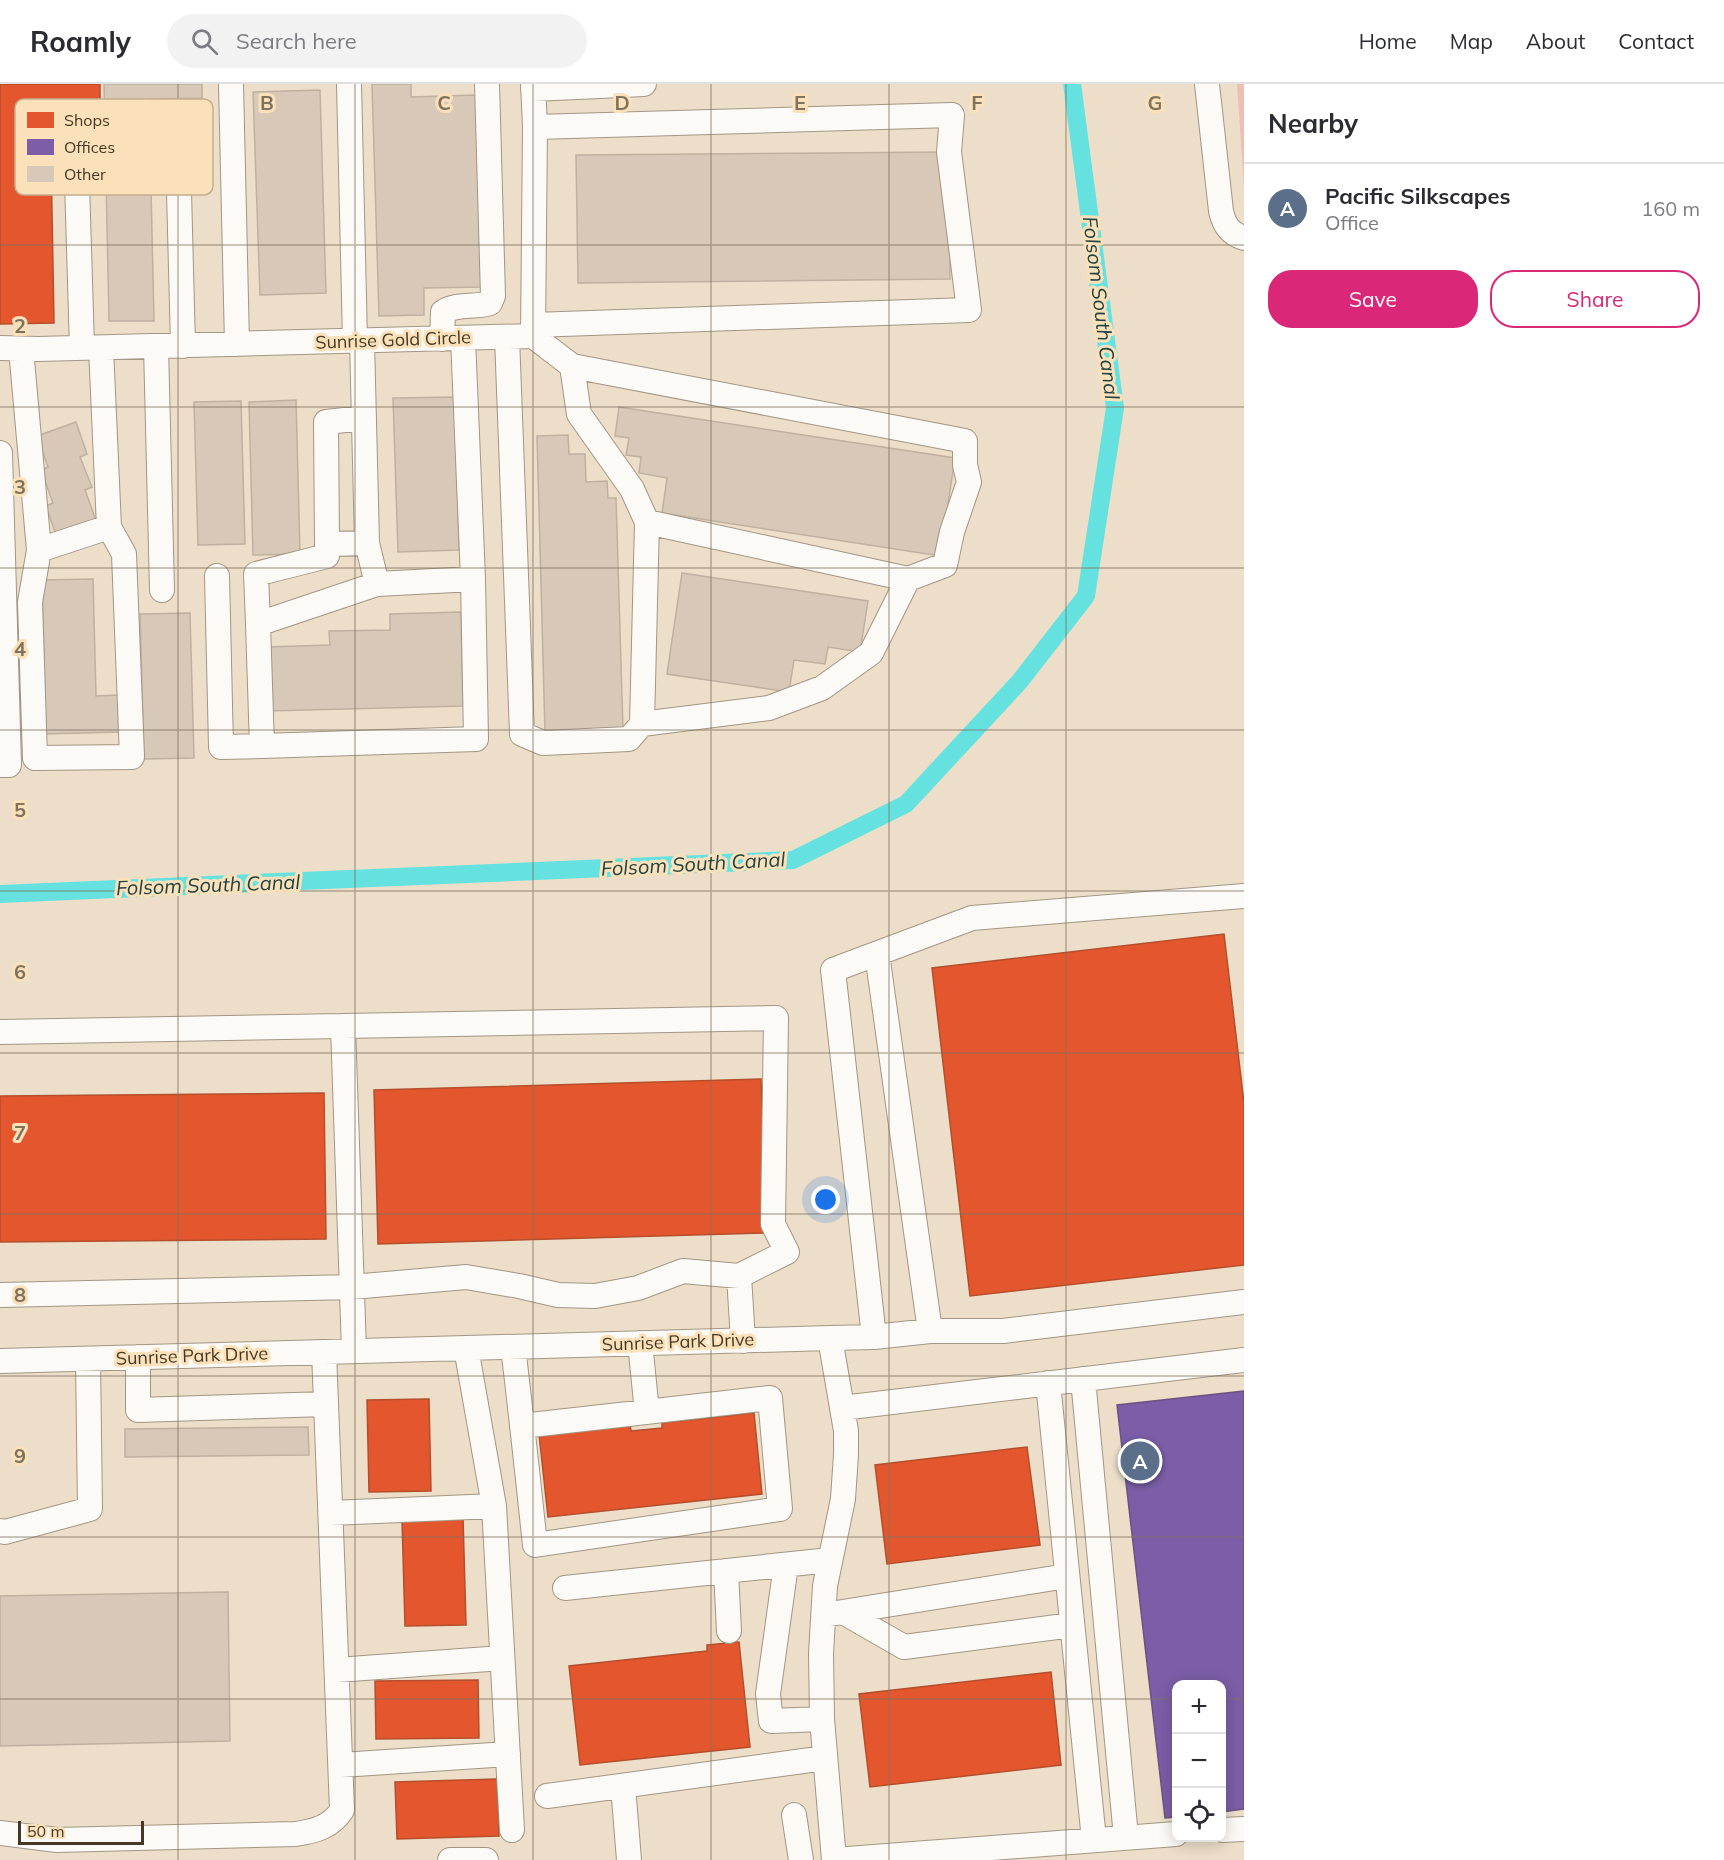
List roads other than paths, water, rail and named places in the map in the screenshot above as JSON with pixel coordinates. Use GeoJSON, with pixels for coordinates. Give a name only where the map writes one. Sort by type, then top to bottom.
{"type":"FeatureCollection","features":[{"type":"Feature","properties":{"kind":"street"},"geometry":{"type":"LineString","coordinates":[[231,84],[237,344]]}},
{"type":"Feature","properties":{"kind":"street"},"geometry":{"type":"LineString","coordinates":[[349,84],[358,341],[364,418],[367,543],[377,585]]}},
{"type":"Feature","properties":{"kind":"street"},"geometry":{"type":"LineString","coordinates":[[217,576],[221,747],[476,739],[474,579],[453,339],[443,312],[449,308],[482,306],[490,303],[493,296],[488,84]]}},
{"type":"Feature","properties":{"kind":"street"},"geometry":{"type":"LineString","coordinates":[[644,84],[533,87],[535,127],[533,331],[572,366],[965,441],[965,465],[969,482],[952,532],[945,565],[908,579],[647,522]]}},
{"type":"Feature","properties":{"kind":"street"},"geometry":{"type":"LineString","coordinates":[[1207,84],[1223,221],[1235,236],[1244,238]]}},
{"type":"Feature","properties":{"kind":"street","name":"Sunrise Gold Circle"},"geometry":{"type":"LineString","coordinates":[[11,348],[183,346],[507,337],[533,331],[969,310],[949,152],[952,115],[535,127]]}},
{"type":"Feature","properties":{"kind":"street"},"geometry":{"type":"LineString","coordinates":[[11,348],[39,550],[30,602],[35,758],[132,757],[124,554],[109,526],[92,348],[81,195]]}},
{"type":"Feature","properties":{"kind":"street"},"geometry":{"type":"LineString","coordinates":[[179,195],[183,346]]}},
{"type":"Feature","properties":{"kind":"street"},"geometry":{"type":"LineString","coordinates":[[507,337],[522,734],[543,743],[629,739],[642,724],[647,522],[632,489],[579,414],[572,366]]}},
{"type":"Feature","properties":{"kind":"street"},"geometry":{"type":"LineString","coordinates":[[156,346],[162,590]]}},
{"type":"Feature","properties":{"kind":"street"},"geometry":{"type":"LineString","coordinates":[[262,746],[256,574],[327,556],[326,422],[364,418]]}},
{"type":"Feature","properties":{"kind":"street"},"geometry":{"type":"LineString","coordinates":[[0,453],[9,765],[0,765]]}},
{"type":"Feature","properties":{"kind":"street"},"geometry":{"type":"LineString","coordinates":[[39,550],[109,526]]}},
{"type":"Feature","properties":{"kind":"street"},"geometry":{"type":"LineString","coordinates":[[327,544],[367,543]]}},
{"type":"Feature","properties":{"kind":"street"},"geometry":{"type":"LineString","coordinates":[[258,624],[377,585],[474,579]]}},
{"type":"Feature","properties":{"kind":"street"},"geometry":{"type":"LineString","coordinates":[[642,724],[769,708],[822,688],[871,653],[908,579]]}},
{"type":"Feature","properties":{"kind":"street"},"geometry":{"type":"LineString","coordinates":[[873,1337],[833,970],[972,918],[1244,896]]}},
{"type":"Feature","properties":{"kind":"street"},"geometry":{"type":"LineString","coordinates":[[877,954],[930,1331]]}},
{"type":"Feature","properties":{"kind":"street"},"geometry":{"type":"LineString","coordinates":[[0,1032],[776,1018],[773,1224],[787,1252],[739,1276],[683,1271],[638,1288],[595,1296],[558,1295],[466,1277],[352,1287],[0,1295]]}},
{"type":"Feature","properties":{"kind":"street"},"geometry":{"type":"LineString","coordinates":[[344,1026],[354,1351]]}},
{"type":"Feature","properties":{"kind":"street"},"geometry":{"type":"LineString","coordinates":[[739,1276],[743,1341]]}},
{"type":"Feature","properties":{"kind":"street","name":"Sunrise Park Drive"},"geometry":{"type":"LineString","coordinates":[[0,1361],[743,1341],[873,1337],[930,1331],[1003,1331],[1244,1302]]}},
{"type":"Feature","properties":{"kind":"street"},"geometry":{"type":"LineString","coordinates":[[830,1338],[846,1431],[843,1499],[825,1586],[833,1614],[821,1653],[822,1719],[834,1860],[1172,1834]]}},
{"type":"Feature","properties":{"kind":"street"},"geometry":{"type":"LineString","coordinates":[[640,1343],[647,1412]]}},
{"type":"Feature","properties":{"kind":"street"},"geometry":{"type":"LineString","coordinates":[[513,1347],[535,1545],[780,1509],[770,1398],[522,1426]]}},
{"type":"Feature","properties":{"kind":"street"},"geometry":{"type":"LineString","coordinates":[[466,1348],[494,1506],[512,1830]]}},
{"type":"Feature","properties":{"kind":"street"},"geometry":{"type":"LineString","coordinates":[[0,1833],[57,1840],[296,1834],[315,1832],[337,1818],[342,1810],[341,1765],[324,1352]]}},
{"type":"Feature","properties":{"kind":"street"},"geometry":{"type":"LineString","coordinates":[[138,1357],[138,1410],[326,1404]]}},
{"type":"Feature","properties":{"kind":"street"},"geometry":{"type":"LineString","coordinates":[[0,1531],[5,1532],[90,1509],[88,1359]]}},
{"type":"Feature","properties":{"kind":"street"},"geometry":{"type":"LineString","coordinates":[[842,1408],[1244,1360]]}},
{"type":"Feature","properties":{"kind":"street"},"geometry":{"type":"LineString","coordinates":[[1083,1379],[1126,1837]]}},
{"type":"Feature","properties":{"kind":"street"},"geometry":{"type":"LineString","coordinates":[[1048,1383],[1094,1840]]}},
{"type":"Feature","properties":{"kind":"street"},"geometry":{"type":"LineString","coordinates":[[331,1512],[494,1506]]}},
{"type":"Feature","properties":{"kind":"street"},"geometry":{"type":"LineString","coordinates":[[565,1588],[830,1560]]}},
{"type":"Feature","properties":{"kind":"street"},"geometry":{"type":"LineString","coordinates":[[786,1565],[768,1684],[771,1721],[822,1719]]}},
{"type":"Feature","properties":{"kind":"street"},"geometry":{"type":"LineString","coordinates":[[726,1571],[729,1631]]}},
{"type":"Feature","properties":{"kind":"street"},"geometry":{"type":"LineString","coordinates":[[833,1614],[1067,1575]]}},
{"type":"Feature","properties":{"kind":"street"},"geometry":{"type":"LineString","coordinates":[[833,1614],[904,1647],[1072,1625]]}},
{"type":"Feature","properties":{"kind":"street"},"geometry":{"type":"LineString","coordinates":[[337,1670],[502,1658]]}},
{"type":"Feature","properties":{"kind":"street"},"geometry":{"type":"LineString","coordinates":[[341,1765],[508,1754]]}},
{"type":"Feature","properties":{"kind":"street"},"geometry":{"type":"LineString","coordinates":[[547,1796],[825,1758]]}},
{"type":"Feature","properties":{"kind":"street"},"geometry":{"type":"LineString","coordinates":[[623,1786],[629,1860]]}},
{"type":"Feature","properties":{"kind":"street"},"geometry":{"type":"LineString","coordinates":[[794,1815],[801,1860]]}},
{"type":"Feature","properties":{"kind":"street"},"geometry":{"type":"LineString","coordinates":[[1226,1830],[1244,1828]]}},
{"type":"Feature","properties":{"kind":"street"},"geometry":{"type":"LineString","coordinates":[[450,1860],[486,1860]]}},
{"type":"Feature","properties":{"kind":"waterway","name":"Folsom South Canal"},"geometry":{"type":"LineString","coordinates":[[0,894],[793,860],[906,804],[1020,681],[1086,596],[1115,408],[1072,84]]}},
{"type":"Feature","properties":{"kind":"place","name":"Pacific Silkscapes"},"geometry":{"type":"Point","coordinates":[1140,1461]}}]}
